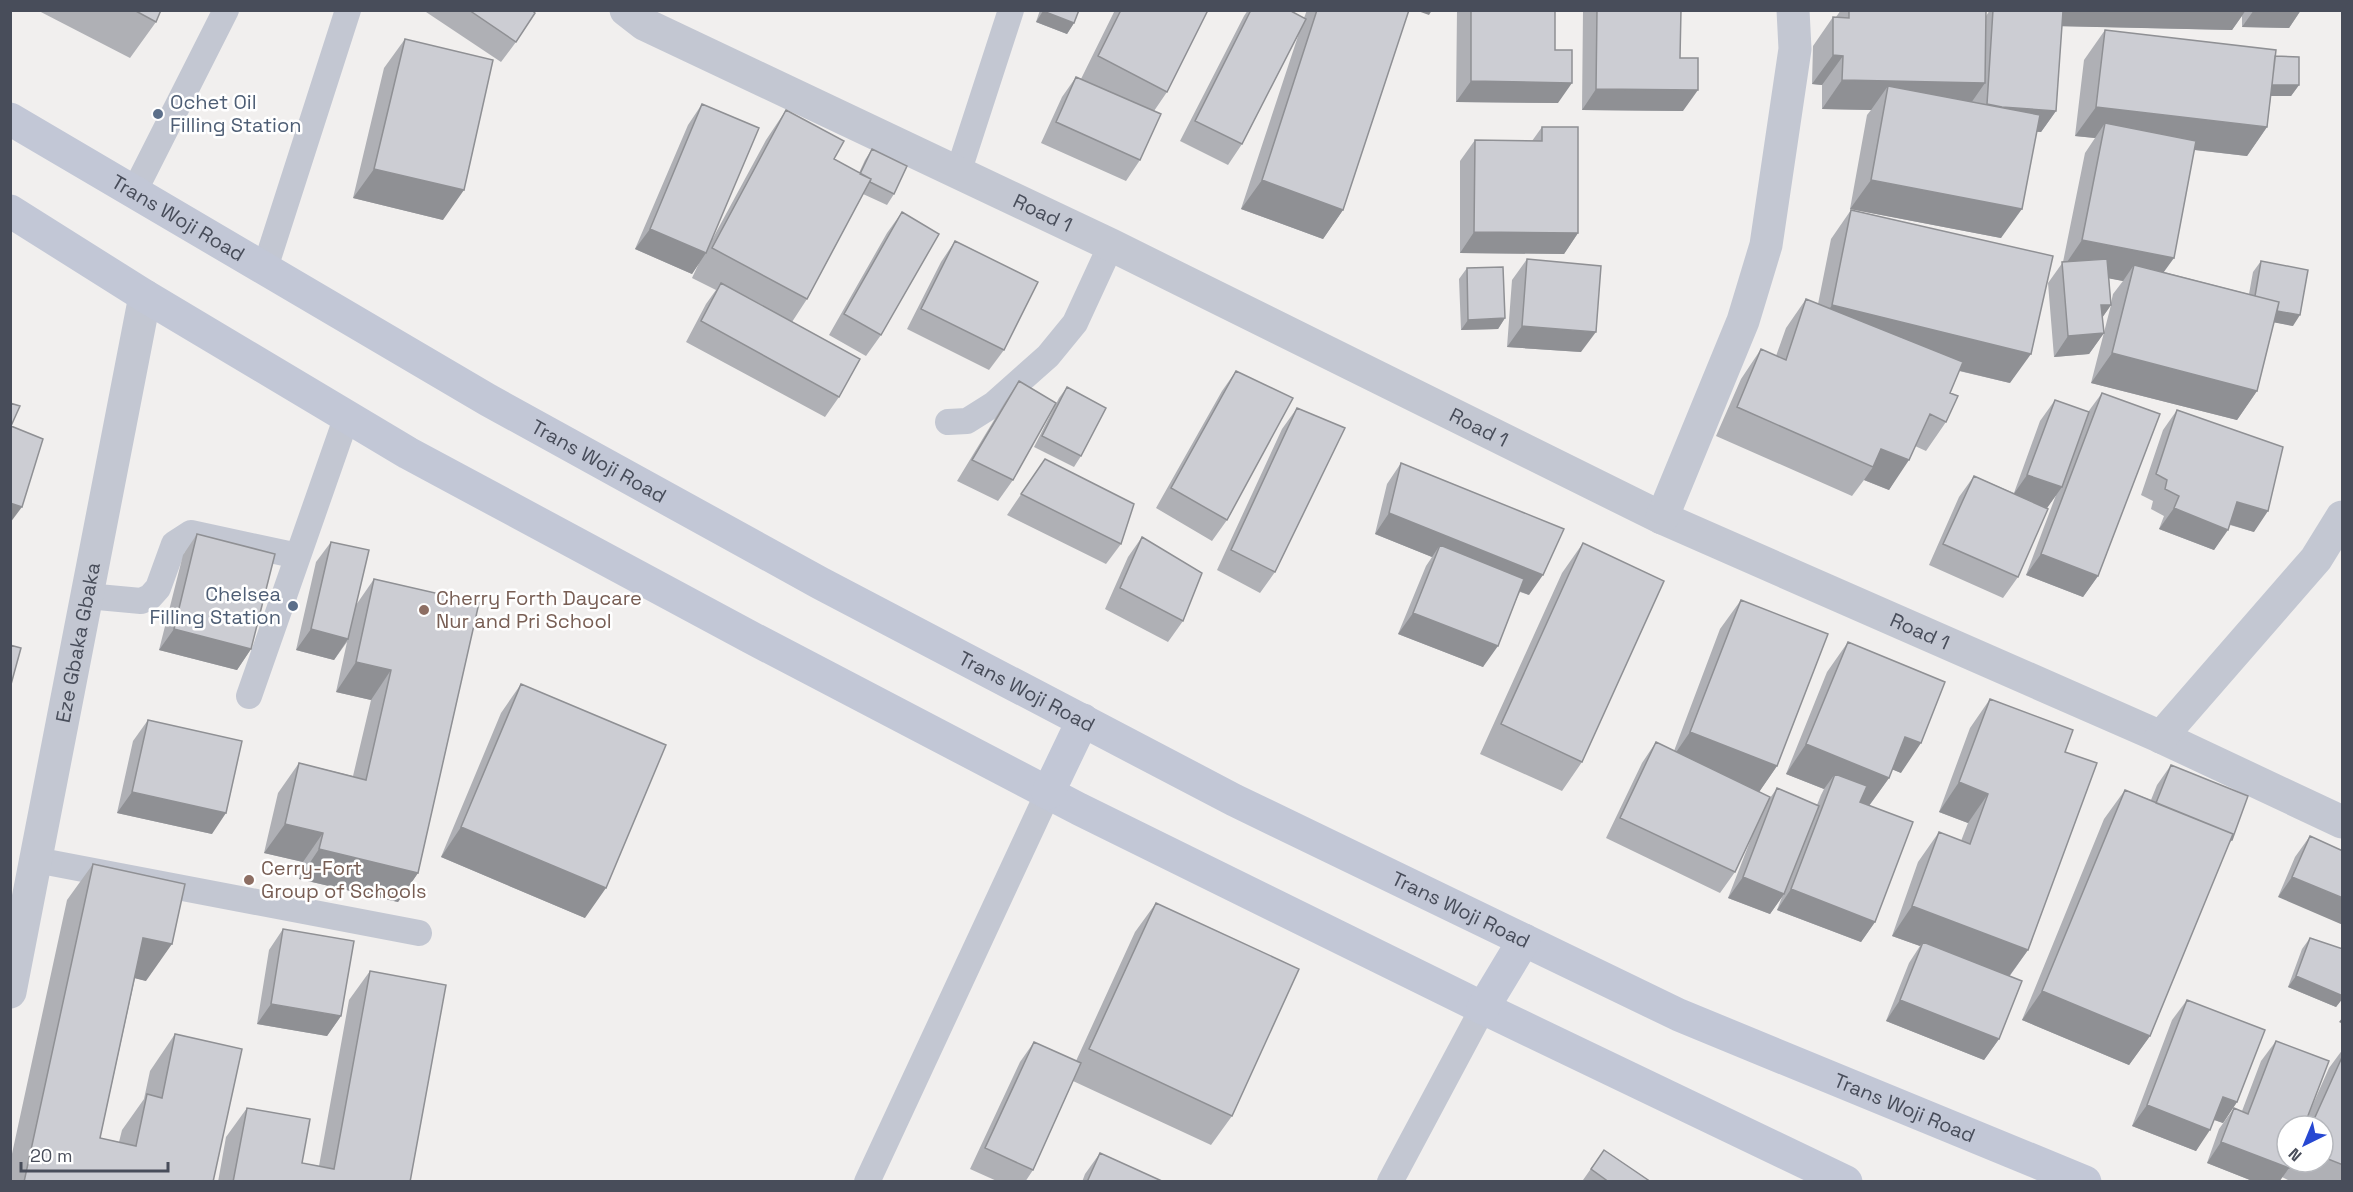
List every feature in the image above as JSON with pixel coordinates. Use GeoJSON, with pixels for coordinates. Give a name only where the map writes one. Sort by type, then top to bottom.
{"type":"FeatureCollection","features":[{"type":"Feature","properties":{"kind":"main road","name":"Trans Woji Road"},"geometry":{"type":"LineString","coordinates":[[10,118],[488,400],[820,583],[1234,800],[1679,1015],[2085,1182]]}},
{"type":"Feature","properties":{"kind":"main road"},"geometry":{"type":"LineString","coordinates":[[10,211],[145,296],[408,453],[700,610],[1048,793],[1483,1008],[1846,1182]]}},
{"type":"Feature","properties":{"kind":"main road"},"geometry":{"type":"LineString","coordinates":[[1048,793],[1083,720]]}},
{"type":"Feature","properties":{"kind":"main road"},"geometry":{"type":"LineString","coordinates":[[1483,1008],[1524,940]]}},
{"type":"Feature","properties":{"kind":"street","name":"Road 1"},"geometry":{"type":"LineString","coordinates":[[626,10],[644,24],[958,174],[1111,244],[1662,518],[2161,737],[2343,822]]}},
{"type":"Feature","properties":{"kind":"street"},"geometry":{"type":"LineString","coordinates":[[1662,518],[1743,321],[1766,245],[1795,49],[1794,10]]}},
{"type":"Feature","properties":{"kind":"street","name":"Eze Gbaka Gbaka"},"geometry":{"type":"LineString","coordinates":[[10,992],[145,296]]}},
{"type":"Feature","properties":{"kind":"street"},"geometry":{"type":"LineString","coordinates":[[2161,737],[2316,559],[2343,517]]}},
{"type":"Feature","properties":{"kind":"lane"},"geometry":{"type":"LineString","coordinates":[[134,192],[226,10]]}},
{"type":"Feature","properties":{"kind":"lane"},"geometry":{"type":"LineString","coordinates":[[265,268],[348,10]]}},
{"type":"Feature","properties":{"kind":"lane"},"geometry":{"type":"LineString","coordinates":[[958,174],[1011,10]]}},
{"type":"Feature","properties":{"kind":"lane"},"geometry":{"type":"LineString","coordinates":[[948,423],[967,421],[994,404],[1047,356],[1075,323],[1111,244]]}},
{"type":"Feature","properties":{"kind":"lane"},"geometry":{"type":"LineString","coordinates":[[249,696],[347,416]]}},
{"type":"Feature","properties":{"kind":"lane"},"geometry":{"type":"LineString","coordinates":[[87,596],[141,601],[150,597],[158,588],[174,543],[191,532],[298,556]]}},
{"type":"Feature","properties":{"kind":"lane"},"geometry":{"type":"LineString","coordinates":[[867,1182],[1048,793]]}},
{"type":"Feature","properties":{"kind":"lane"},"geometry":{"type":"LineString","coordinates":[[36,860],[419,933]]}},
{"type":"Feature","properties":{"kind":"lane"},"geometry":{"type":"LineString","coordinates":[[1390,1182],[1483,1008]]}},
{"type":"Feature","properties":{"kind":"building"},"geometry":{"type":"Polygon","coordinates":[[[134,10],[161,10],[156,22],[134,10]]]}},
{"type":"Feature","properties":{"kind":"building"},"geometry":{"type":"Polygon","coordinates":[[[469,10],[532,10],[535,13],[516,42],[469,10]]]}},
{"type":"Feature","properties":{"kind":"building"},"geometry":{"type":"Polygon","coordinates":[[[1044,10],[1079,10],[1074,23],[1044,10]]]}},
{"type":"Feature","properties":{"kind":"building"},"geometry":{"type":"Polygon","coordinates":[[[1121,10],[1208,10],[1167,92],[1098,56],[1121,10]]]}},
{"type":"Feature","properties":{"kind":"building"},"geometry":{"type":"Polygon","coordinates":[[[1251,10],[1289,10],[1306,19],[1242,144],[1195,121],[1251,10]]]}},
{"type":"Feature","properties":{"kind":"building"},"geometry":{"type":"Polygon","coordinates":[[[1317,10],[1409,10],[1343,210],[1262,180],[1317,10]]]}},
{"type":"Feature","properties":{"kind":"building"},"geometry":{"type":"Polygon","coordinates":[[[1471,10],[1555,10],[1555,50],[1572,50],[1572,83],[1471,81],[1471,10]]]}},
{"type":"Feature","properties":{"kind":"building"},"geometry":{"type":"Polygon","coordinates":[[[1597,10],[1681,10],[1680,58],[1698,58],[1698,90],[1596,89],[1597,10]]]}},
{"type":"Feature","properties":{"kind":"building"},"geometry":{"type":"Polygon","coordinates":[[[1849,10],[1986,10],[1985,83],[1842,80],[1843,56],[1833,55],[1833,17],[1849,18],[1849,10]]]}},
{"type":"Feature","properties":{"kind":"building"},"geometry":{"type":"Polygon","coordinates":[[[1993,10],[2063,11],[2056,111],[1987,104],[1993,10]]]}},
{"type":"Feature","properties":{"kind":"building"},"geometry":{"type":"Polygon","coordinates":[[[2105,30],[2276,50],[2267,127],[2096,107],[2105,30]]]}},
{"type":"Feature","properties":{"kind":"building"},"geometry":{"type":"Polygon","coordinates":[[[405,39],[493,60],[464,190],[374,169],[405,39]]]}},
{"type":"Feature","properties":{"kind":"building"},"geometry":{"type":"Polygon","coordinates":[[[2275,56],[2299,57],[2299,85],[2272,85],[2275,56]]]}},
{"type":"Feature","properties":{"kind":"building"},"geometry":{"type":"Polygon","coordinates":[[[1076,77],[1161,114],[1140,160],[1056,122],[1076,77]]]}},
{"type":"Feature","properties":{"kind":"building"},"geometry":{"type":"Polygon","coordinates":[[[1888,86],[2040,115],[2022,209],[1871,180],[1888,86]]]}},
{"type":"Feature","properties":{"kind":"building"},"geometry":{"type":"Polygon","coordinates":[[[702,104],[759,128],[706,253],[650,229],[702,104]]]}},
{"type":"Feature","properties":{"kind":"building"},"geometry":{"type":"Polygon","coordinates":[[[786,110],[844,141],[834,159],[871,179],[807,299],[712,248],[786,110]]]}},
{"type":"Feature","properties":{"kind":"building"},"geometry":{"type":"Polygon","coordinates":[[[2105,123],[2196,141],[2174,258],[2082,240],[2105,123]]]}},
{"type":"Feature","properties":{"kind":"building"},"geometry":{"type":"Polygon","coordinates":[[[1542,127],[1578,127],[1578,233],[1474,232],[1475,140],[1542,141],[1542,127]]]}},
{"type":"Feature","properties":{"kind":"building"},"geometry":{"type":"Polygon","coordinates":[[[872,149],[907,166],[894,194],[870,182],[871,179],[860,174],[872,149]]]}},
{"type":"Feature","properties":{"kind":"building"},"geometry":{"type":"Polygon","coordinates":[[[1851,210],[2053,256],[2031,354],[1832,305],[1851,210]]]}},
{"type":"Feature","properties":{"kind":"building"},"geometry":{"type":"Polygon","coordinates":[[[902,212],[939,234],[881,335],[844,314],[902,212]]]}},
{"type":"Feature","properties":{"kind":"building"},"geometry":{"type":"Polygon","coordinates":[[[955,241],[1038,282],[1004,350],[921,309],[955,241]]]}},
{"type":"Feature","properties":{"kind":"building"},"geometry":{"type":"Polygon","coordinates":[[[1527,259],[1601,266],[1596,332],[1522,326],[1527,259]]]}},
{"type":"Feature","properties":{"kind":"building"},"geometry":{"type":"Polygon","coordinates":[[[2107,259],[2111,305],[2101,305],[2104,333],[2068,336],[2062,262],[2107,259]]]}},
{"type":"Feature","properties":{"kind":"building"},"geometry":{"type":"Polygon","coordinates":[[[2261,261],[2308,270],[2300,315],[2277,311],[2279,302],[2255,296],[2261,261]]]}},
{"type":"Feature","properties":{"kind":"building"},"geometry":{"type":"Polygon","coordinates":[[[2134,265],[2279,302],[2257,391],[2112,353],[2134,265]]]}},
{"type":"Feature","properties":{"kind":"building"},"geometry":{"type":"Polygon","coordinates":[[[1503,267],[1505,318],[1468,320],[1467,268],[1503,267]]]}},
{"type":"Feature","properties":{"kind":"building"},"geometry":{"type":"Polygon","coordinates":[[[721,283],[860,359],[839,397],[701,321],[721,283]]]}},
{"type":"Feature","properties":{"kind":"building"},"geometry":{"type":"Polygon","coordinates":[[[1806,299],[1963,362],[1950,393],[1958,396],[1946,422],[1930,414],[1909,460],[1881,449],[1873,467],[1737,407],[1761,349],[1786,360],[1806,299]]]}},
{"type":"Feature","properties":{"kind":"building"},"geometry":{"type":"Polygon","coordinates":[[[1236,371],[1293,398],[1227,520],[1171,488],[1236,371]]]}},
{"type":"Feature","properties":{"kind":"building"},"geometry":{"type":"Polygon","coordinates":[[[1019,381],[1056,403],[1013,480],[972,460],[1019,381]]]}},
{"type":"Feature","properties":{"kind":"building"},"geometry":{"type":"Polygon","coordinates":[[[1067,387],[1106,408],[1081,456],[1042,436],[1067,387]]]}},
{"type":"Feature","properties":{"kind":"building"},"geometry":{"type":"Polygon","coordinates":[[[2102,393],[2160,414],[2098,576],[2041,554],[2102,393]]]}},
{"type":"Feature","properties":{"kind":"building"},"geometry":{"type":"Polygon","coordinates":[[[2055,400],[2089,412],[2062,487],[2027,475],[2055,400]]]}},
{"type":"Feature","properties":{"kind":"building"},"geometry":{"type":"Polygon","coordinates":[[[10,403],[20,406],[11,426],[43,439],[22,507],[10,503],[10,403]]]}},
{"type":"Feature","properties":{"kind":"building"},"geometry":{"type":"Polygon","coordinates":[[[1297,408],[1345,428],[1275,572],[1231,550],[1297,408]]]}},
{"type":"Feature","properties":{"kind":"building"},"geometry":{"type":"Polygon","coordinates":[[[2177,410],[2283,447],[2268,511],[2237,502],[2228,530],[2174,508],[2179,496],[2165,489],[2167,480],[2156,474],[2177,410]]]}},
{"type":"Feature","properties":{"kind":"building"},"geometry":{"type":"Polygon","coordinates":[[[1045,459],[1134,504],[1121,544],[1021,494],[1045,459]]]}},
{"type":"Feature","properties":{"kind":"building"},"geometry":{"type":"Polygon","coordinates":[[[1401,463],[1564,529],[1543,575],[1389,513],[1401,463]]]}},
{"type":"Feature","properties":{"kind":"building"},"geometry":{"type":"Polygon","coordinates":[[[1974,476],[2048,509],[2018,577],[1943,544],[1974,476]]]}},
{"type":"Feature","properties":{"kind":"building"},"geometry":{"type":"Polygon","coordinates":[[[197,534],[275,554],[251,649],[174,629],[197,534]]]}},
{"type":"Feature","properties":{"kind":"building"},"geometry":{"type":"Polygon","coordinates":[[[1142,537],[1202,573],[1183,621],[1120,588],[1142,537]]]}},
{"type":"Feature","properties":{"kind":"building"},"geometry":{"type":"Polygon","coordinates":[[[331,542],[369,550],[348,639],[311,629],[331,542]]]}},
{"type":"Feature","properties":{"kind":"building"},"geometry":{"type":"Polygon","coordinates":[[[1583,543],[1664,581],[1582,762],[1501,724],[1583,543]]]}},
{"type":"Feature","properties":{"kind":"building"},"geometry":{"type":"Polygon","coordinates":[[[1440,545],[1524,579],[1498,646],[1413,613],[1440,545]]]}},
{"type":"Feature","properties":{"kind":"building"},"geometry":{"type":"Polygon","coordinates":[[[374,579],[479,603],[418,873],[319,849],[323,833],[285,824],[299,763],[366,780],[391,670],[356,662],[374,579]]]}},
{"type":"Feature","properties":{"kind":"building"},"geometry":{"type":"Polygon","coordinates":[[[1741,600],[1828,634],[1777,766],[1690,732],[1741,600]]]}},
{"type":"Feature","properties":{"kind":"building"},"geometry":{"type":"Polygon","coordinates":[[[1848,642],[1945,682],[1921,743],[1905,737],[1889,778],[1806,744],[1848,642]]]}},
{"type":"Feature","properties":{"kind":"building"},"geometry":{"type":"Polygon","coordinates":[[[10,645],[21,648],[10,688],[10,645]]]}},
{"type":"Feature","properties":{"kind":"building"},"geometry":{"type":"Polygon","coordinates":[[[521,684],[666,745],[606,888],[461,827],[521,684]]]}},
{"type":"Feature","properties":{"kind":"building"},"geometry":{"type":"Polygon","coordinates":[[[1990,699],[2073,730],[2065,752],[2097,763],[2028,950],[1912,906],[1939,832],[1970,844],[1988,794],[1959,782],[1990,699]]]}},
{"type":"Feature","properties":{"kind":"building"},"geometry":{"type":"Polygon","coordinates":[[[148,720],[242,741],[226,813],[132,792],[148,720]]]}},
{"type":"Feature","properties":{"kind":"building"},"geometry":{"type":"Polygon","coordinates":[[[1656,742],[1770,797],[1735,872],[1620,818],[1656,742]]]}},
{"type":"Feature","properties":{"kind":"building"},"geometry":{"type":"Polygon","coordinates":[[[2171,765],[2248,796],[2232,840],[2233,834],[2156,803],[2171,765]]]}},
{"type":"Feature","properties":{"kind":"building"},"geometry":{"type":"Polygon","coordinates":[[[1835,774],[1867,786],[1860,802],[1913,822],[1875,922],[1791,889],[1835,774]]]}},
{"type":"Feature","properties":{"kind":"building"},"geometry":{"type":"Polygon","coordinates":[[[1777,788],[1819,806],[1784,894],[1743,877],[1777,788]]]}},
{"type":"Feature","properties":{"kind":"building"},"geometry":{"type":"Polygon","coordinates":[[[2125,790],[2233,834],[2150,1036],[2042,991],[2125,790]]]}},
{"type":"Feature","properties":{"kind":"building"},"geometry":{"type":"Polygon","coordinates":[[[2310,836],[2343,851],[2343,898],[2292,877],[2310,836]]]}},
{"type":"Feature","properties":{"kind":"building"},"geometry":{"type":"Polygon","coordinates":[[[93,864],[185,884],[172,944],[143,938],[100,1138],[136,1146],[147,1094],[162,1098],[175,1034],[242,1049],[213,1182],[24,1182],[93,864]]]}},
{"type":"Feature","properties":{"kind":"building"},"geometry":{"type":"Polygon","coordinates":[[[1156,903],[1299,969],[1232,1116],[1089,1049],[1156,903]]]}},
{"type":"Feature","properties":{"kind":"building"},"geometry":{"type":"Polygon","coordinates":[[[283,929],[354,941],[341,1016],[271,1004],[283,929]]]}},
{"type":"Feature","properties":{"kind":"building"},"geometry":{"type":"Polygon","coordinates":[[[2310,938],[2343,949],[2343,996],[2296,976],[2310,938]]]}},
{"type":"Feature","properties":{"kind":"building"},"geometry":{"type":"Polygon","coordinates":[[[1923,942],[2022,981],[1999,1039],[1900,1000],[1923,942]]]}},
{"type":"Feature","properties":{"kind":"building"},"geometry":{"type":"Polygon","coordinates":[[[370,971],[446,985],[410,1182],[233,1182],[247,1108],[310,1119],[302,1163],[334,1169],[370,971]]]}},
{"type":"Feature","properties":{"kind":"building"},"geometry":{"type":"Polygon","coordinates":[[[2187,1000],[2265,1030],[2237,1102],[2223,1097],[2210,1130],[2147,1105],[2187,1000]]]}},
{"type":"Feature","properties":{"kind":"building"},"geometry":{"type":"Polygon","coordinates":[[[2276,1041],[2329,1061],[2309,1114],[2275,1114],[2275,1163],[2221,1142],[2234,1108],[2248,1114],[2276,1041]]]}},
{"type":"Feature","properties":{"kind":"building"},"geometry":{"type":"Polygon","coordinates":[[[1034,1042],[1081,1063],[1033,1170],[985,1148],[1034,1042]]]}},
{"type":"Feature","properties":{"kind":"building"},"geometry":{"type":"Polygon","coordinates":[[[2343,1055],[2343,1165],[2335,1162],[2335,1114],[2316,1114],[2343,1055]]]}},
{"type":"Feature","properties":{"kind":"building"},"geometry":{"type":"Polygon","coordinates":[[[1604,1150],[1651,1182],[1609,1182],[1591,1169],[1604,1150]]]}},
{"type":"Feature","properties":{"kind":"building"},"geometry":{"type":"Polygon","coordinates":[[[1100,1153],[1164,1182],[1087,1182],[1100,1153]]]}},
{"type":"Feature","properties":{"kind":"place","name":"Ochet Oil Filling Station"},"geometry":{"type":"Point","coordinates":[158,114]}},
{"type":"Feature","properties":{"kind":"place","name":"Chelsea Filling Station"},"geometry":{"type":"Point","coordinates":[293,606]}},
{"type":"Feature","properties":{"kind":"place","name":"Cherry Forth Daycare Nur and Pri School"},"geometry":{"type":"Point","coordinates":[424,610]}},
{"type":"Feature","properties":{"kind":"place","name":"Cerry-Fort Group of Schools"},"geometry":{"type":"Point","coordinates":[249,880]}}]}
